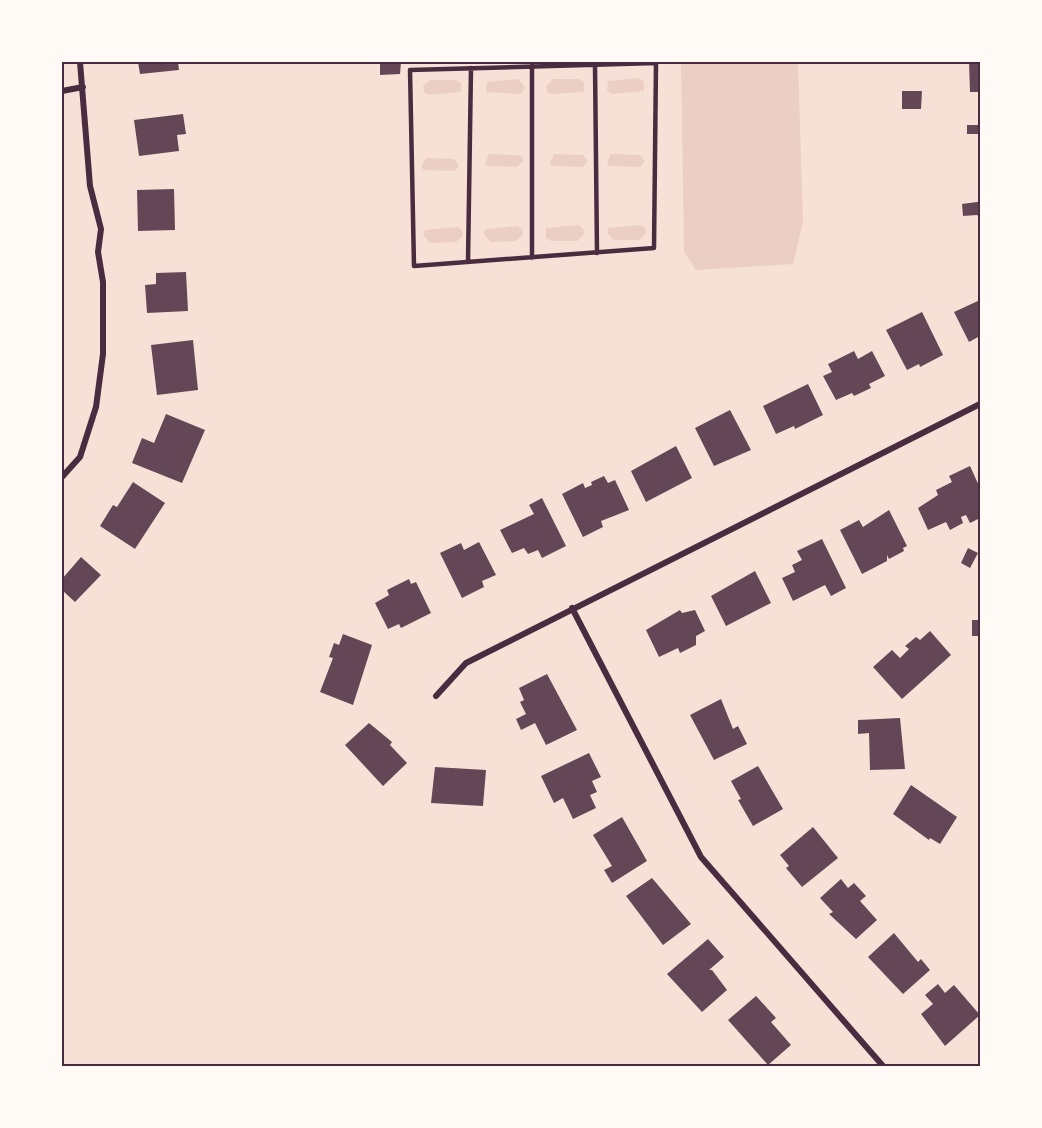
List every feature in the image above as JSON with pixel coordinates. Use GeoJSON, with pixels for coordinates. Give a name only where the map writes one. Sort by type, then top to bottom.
{"type":"FeatureCollection","features":[{"type":"Feature","properties":{"kind":"street"},"geometry":{"type":"LineString","coordinates":[[62,477],[80,457],[96,407],[103,354],[103,282],[98,252],[101,229],[90,186],[80,62]]}},
{"type":"Feature","properties":{"kind":"street"},"geometry":{"type":"LineString","coordinates":[[62,91],[83,87]]}},
{"type":"Feature","properties":{"kind":"street"},"geometry":{"type":"LineString","coordinates":[[436,696],[466,663],[981,404]]}},
{"type":"Feature","properties":{"kind":"street"},"geometry":{"type":"LineString","coordinates":[[572,608],[701,857],[883,1066]]}},
{"type":"Feature","properties":{"kind":"lane"},"geometry":{"type":"LineString","coordinates":[[656,62],[654,249],[414,266],[410,70],[595,65],[656,62]]}},
{"type":"Feature","properties":{"kind":"lane"},"geometry":{"type":"LineString","coordinates":[[595,65],[597,253]]}},
{"type":"Feature","properties":{"kind":"lane"},"geometry":{"type":"LineString","coordinates":[[532,66],[532,258]]}},
{"type":"Feature","properties":{"kind":"lane"},"geometry":{"type":"LineString","coordinates":[[468,262],[471,68]]}},
{"type":"Feature","properties":{"kind":"shaded area"},"geometry":{"type":"Polygon","coordinates":[[[681,62],[798,62],[803,222],[793,264],[696,270],[684,252],[681,62]]]}},
{"type":"Feature","properties":{"kind":"shaded area"},"geometry":{"type":"Polygon","coordinates":[[[639,78],[644,82],[644,91],[612,94],[607,91],[608,81],[639,78]]]}},
{"type":"Feature","properties":{"kind":"shaded area"},"geometry":{"type":"Polygon","coordinates":[[[518,79],[525,87],[519,94],[486,92],[487,82],[518,79]]]}},
{"type":"Feature","properties":{"kind":"shaded area"},"geometry":{"type":"Polygon","coordinates":[[[553,79],[579,79],[584,82],[584,92],[552,94],[547,92],[546,86],[553,79]]]}},
{"type":"Feature","properties":{"kind":"shaded area"},"geometry":{"type":"Polygon","coordinates":[[[430,80],[456,80],[461,83],[461,92],[429,95],[424,92],[423,86],[430,80]]]}},
{"type":"Feature","properties":{"kind":"shaded area"},"geometry":{"type":"Polygon","coordinates":[[[489,154],[518,155],[523,161],[517,167],[487,166],[485,163],[489,154]]]}},
{"type":"Feature","properties":{"kind":"shaded area"},"geometry":{"type":"Polygon","coordinates":[[[554,154],[583,155],[588,161],[583,167],[552,166],[550,163],[554,154]]]}},
{"type":"Feature","properties":{"kind":"shaded area"},"geometry":{"type":"Polygon","coordinates":[[[611,154],[640,155],[645,161],[640,167],[609,166],[607,163],[611,154]]]}},
{"type":"Feature","properties":{"kind":"shaded area"},"geometry":{"type":"Polygon","coordinates":[[[426,158],[454,159],[459,166],[454,171],[424,170],[421,167],[426,158]]]}},
{"type":"Feature","properties":{"kind":"shaded area"},"geometry":{"type":"Polygon","coordinates":[[[578,225],[583,228],[584,234],[577,241],[551,241],[546,238],[546,228],[578,225]]]}},
{"type":"Feature","properties":{"kind":"shaded area"},"geometry":{"type":"Polygon","coordinates":[[[640,225],[645,227],[646,233],[639,240],[614,240],[607,233],[608,228],[640,225]]]}},
{"type":"Feature","properties":{"kind":"shaded area"},"geometry":{"type":"Polygon","coordinates":[[[517,226],[522,229],[523,235],[516,241],[491,242],[484,234],[485,229],[517,226]]]}},
{"type":"Feature","properties":{"kind":"shaded area"},"geometry":{"type":"Polygon","coordinates":[[[457,227],[462,230],[463,236],[456,242],[430,243],[423,235],[425,230],[457,227]]]}},
{"type":"Feature","properties":{"kind":"building"},"geometry":{"type":"Polygon","coordinates":[[[138,62],[178,62],[179,70],[140,74],[138,62]]]}},
{"type":"Feature","properties":{"kind":"building"},"geometry":{"type":"Polygon","coordinates":[[[380,62],[401,62],[400,74],[380,75],[380,62]]]}},
{"type":"Feature","properties":{"kind":"building"},"geometry":{"type":"Polygon","coordinates":[[[969,62],[980,62],[980,92],[970,92],[969,62]]]}},
{"type":"Feature","properties":{"kind":"building"},"geometry":{"type":"Polygon","coordinates":[[[902,91],[922,91],[921,109],[902,109],[902,91]]]}},
{"type":"Feature","properties":{"kind":"building"},"geometry":{"type":"Polygon","coordinates":[[[183,114],[186,134],[177,135],[179,151],[139,156],[134,120],[183,114]]]}},
{"type":"Feature","properties":{"kind":"building"},"geometry":{"type":"Polygon","coordinates":[[[967,125],[980,125],[980,134],[967,134],[967,125]]]}},
{"type":"Feature","properties":{"kind":"building"},"geometry":{"type":"Polygon","coordinates":[[[174,189],[175,230],[138,231],[137,190],[174,189]]]}},
{"type":"Feature","properties":{"kind":"building"},"geometry":{"type":"Polygon","coordinates":[[[980,202],[980,218],[977,215],[963,216],[962,204],[980,202]]]}},
{"type":"Feature","properties":{"kind":"building"},"geometry":{"type":"Polygon","coordinates":[[[186,272],[188,311],[147,313],[145,285],[156,284],[156,273],[186,272]]]}},
{"type":"Feature","properties":{"kind":"building"},"geometry":{"type":"Polygon","coordinates":[[[980,300],[980,336],[969,342],[954,312],[980,300]]]}},
{"type":"Feature","properties":{"kind":"building"},"geometry":{"type":"Polygon","coordinates":[[[922,312],[943,355],[920,367],[919,364],[907,370],[886,330],[922,312]]]}},
{"type":"Feature","properties":{"kind":"building"},"geometry":{"type":"Polygon","coordinates":[[[193,340],[198,390],[157,395],[151,345],[193,340]]]}},
{"type":"Feature","properties":{"kind":"building"},"geometry":{"type":"Polygon","coordinates":[[[854,351],[858,359],[872,351],[885,376],[869,384],[871,388],[854,396],[852,393],[836,400],[823,376],[832,372],[828,364],[854,351]]]}},
{"type":"Feature","properties":{"kind":"building"},"geometry":{"type":"Polygon","coordinates":[[[808,384],[823,415],[795,429],[794,426],[776,434],[763,406],[808,384]]]}},
{"type":"Feature","properties":{"kind":"building"},"geometry":{"type":"Polygon","coordinates":[[[730,410],[751,450],[714,466],[695,428],[730,410]]]}},
{"type":"Feature","properties":{"kind":"building"},"geometry":{"type":"Polygon","coordinates":[[[166,414],[205,430],[182,483],[132,463],[142,438],[154,443],[166,414]]]}},
{"type":"Feature","properties":{"kind":"building"},"geometry":{"type":"Polygon","coordinates":[[[676,446],[692,478],[646,502],[631,471],[676,446]]]}},
{"type":"Feature","properties":{"kind":"building"},"geometry":{"type":"Polygon","coordinates":[[[970,466],[980,488],[980,518],[970,523],[966,515],[961,517],[963,523],[950,530],[946,522],[928,530],[918,508],[938,495],[936,490],[952,482],[949,476],[970,466]]]}},
{"type":"Feature","properties":{"kind":"building"},"geometry":{"type":"Polygon","coordinates":[[[604,476],[608,483],[615,480],[629,510],[601,521],[603,527],[583,537],[562,494],[583,483],[585,488],[592,485],[591,482],[604,476]]]}},
{"type":"Feature","properties":{"kind":"building"},"geometry":{"type":"Polygon","coordinates":[[[133,482],[165,503],[135,549],[100,526],[113,505],[117,507],[133,482]]]}},
{"type":"Feature","properties":{"kind":"building"},"geometry":{"type":"Polygon","coordinates":[[[542,498],[566,546],[542,558],[538,550],[528,554],[524,548],[512,553],[500,530],[534,514],[529,505],[542,498]]]}},
{"type":"Feature","properties":{"kind":"building"},"geometry":{"type":"Polygon","coordinates":[[[889,510],[907,546],[903,548],[904,551],[889,559],[887,555],[887,561],[862,574],[840,530],[859,520],[863,527],[889,510]]]}},
{"type":"Feature","properties":{"kind":"building"},"geometry":{"type":"Polygon","coordinates":[[[822,539],[846,588],[831,596],[825,585],[793,601],[782,578],[795,572],[792,565],[802,560],[797,551],[822,539]]]}},
{"type":"Feature","properties":{"kind":"building"},"geometry":{"type":"Polygon","coordinates":[[[479,542],[496,575],[482,581],[484,587],[462,598],[440,553],[461,543],[464,550],[479,542]]]}},
{"type":"Feature","properties":{"kind":"building"},"geometry":{"type":"Polygon","coordinates":[[[968,548],[978,553],[970,568],[961,563],[968,548]]]}},
{"type":"Feature","properties":{"kind":"building"},"geometry":{"type":"Polygon","coordinates":[[[81,557],[101,575],[75,602],[62,590],[62,579],[81,557]]]}},
{"type":"Feature","properties":{"kind":"building"},"geometry":{"type":"Polygon","coordinates":[[[755,571],[771,603],[726,626],[711,596],[755,571]]]}},
{"type":"Feature","properties":{"kind":"building"},"geometry":{"type":"Polygon","coordinates":[[[409,579],[411,584],[416,582],[431,613],[401,628],[399,624],[388,629],[375,603],[389,595],[387,590],[409,579]]]}},
{"type":"Feature","properties":{"kind":"building"},"geometry":{"type":"Polygon","coordinates":[[[680,610],[682,613],[695,610],[705,631],[696,636],[696,645],[680,653],[678,648],[659,657],[646,630],[680,610]]]}},
{"type":"Feature","properties":{"kind":"building"},"geometry":{"type":"Polygon","coordinates":[[[972,620],[980,620],[980,636],[972,636],[972,620]]]}},
{"type":"Feature","properties":{"kind":"building"},"geometry":{"type":"Polygon","coordinates":[[[930,631],[951,655],[902,699],[873,667],[892,650],[900,658],[909,649],[905,646],[916,637],[920,640],[930,631]]]}},
{"type":"Feature","properties":{"kind":"building"},"geometry":{"type":"Polygon","coordinates":[[[343,634],[372,645],[353,705],[320,692],[333,658],[329,657],[334,643],[339,645],[343,634]]]}},
{"type":"Feature","properties":{"kind":"building"},"geometry":{"type":"Polygon","coordinates":[[[547,674],[577,730],[546,745],[535,723],[521,730],[516,719],[526,714],[520,702],[524,700],[519,688],[547,674]]]}},
{"type":"Feature","properties":{"kind":"building"},"geometry":{"type":"Polygon","coordinates":[[[721,699],[733,729],[738,726],[747,744],[714,760],[690,715],[721,699]]]}},
{"type":"Feature","properties":{"kind":"building"},"geometry":{"type":"Polygon","coordinates":[[[900,718],[905,769],[870,770],[869,733],[858,734],[858,720],[900,718]]]}},
{"type":"Feature","properties":{"kind":"building"},"geometry":{"type":"Polygon","coordinates":[[[369,723],[392,742],[390,745],[407,763],[383,786],[345,745],[369,723]]]}},
{"type":"Feature","properties":{"kind":"building"},"geometry":{"type":"Polygon","coordinates":[[[589,753],[601,777],[592,781],[597,792],[590,795],[596,808],[573,819],[563,798],[554,803],[541,776],[589,753]]]}},
{"type":"Feature","properties":{"kind":"building"},"geometry":{"type":"Polygon","coordinates":[[[758,766],[783,809],[753,826],[738,800],[741,799],[731,781],[758,766]]]}},
{"type":"Feature","properties":{"kind":"building"},"geometry":{"type":"Polygon","coordinates":[[[435,767],[486,770],[483,806],[431,803],[435,767]]]}},
{"type":"Feature","properties":{"kind":"building"},"geometry":{"type":"Polygon","coordinates":[[[911,785],[957,817],[940,844],[930,838],[929,840],[893,814],[911,785]]]}},
{"type":"Feature","properties":{"kind":"building"},"geometry":{"type":"Polygon","coordinates":[[[622,817],[647,861],[612,883],[604,870],[612,866],[593,835],[622,817]]]}},
{"type":"Feature","properties":{"kind":"building"},"geometry":{"type":"Polygon","coordinates":[[[813,827],[838,858],[802,887],[786,868],[789,866],[780,855],[813,827]]]}},
{"type":"Feature","properties":{"kind":"building"},"geometry":{"type":"Polygon","coordinates":[[[652,878],[691,924],[663,945],[626,896],[652,878]]]}},
{"type":"Feature","properties":{"kind":"building"},"geometry":{"type":"Polygon","coordinates":[[[841,879],[848,888],[854,883],[866,896],[860,901],[877,920],[856,939],[829,914],[833,912],[820,898],[841,879]]]}},
{"type":"Feature","properties":{"kind":"building"},"geometry":{"type":"Polygon","coordinates":[[[894,933],[918,962],[921,959],[930,970],[903,994],[868,957],[894,933]]]}},
{"type":"Feature","properties":{"kind":"building"},"geometry":{"type":"Polygon","coordinates":[[[708,939],[724,957],[709,970],[712,970],[727,990],[702,1012],[667,974],[708,939]]]}},
{"type":"Feature","properties":{"kind":"building"},"geometry":{"type":"Polygon","coordinates":[[[938,984],[945,993],[954,985],[980,1015],[945,1046],[921,1014],[933,1004],[925,995],[938,984]]]}},
{"type":"Feature","properties":{"kind":"building"},"geometry":{"type":"Polygon","coordinates":[[[756,996],[776,1018],[771,1022],[791,1045],[768,1065],[728,1020],[756,996]]]}}]}
